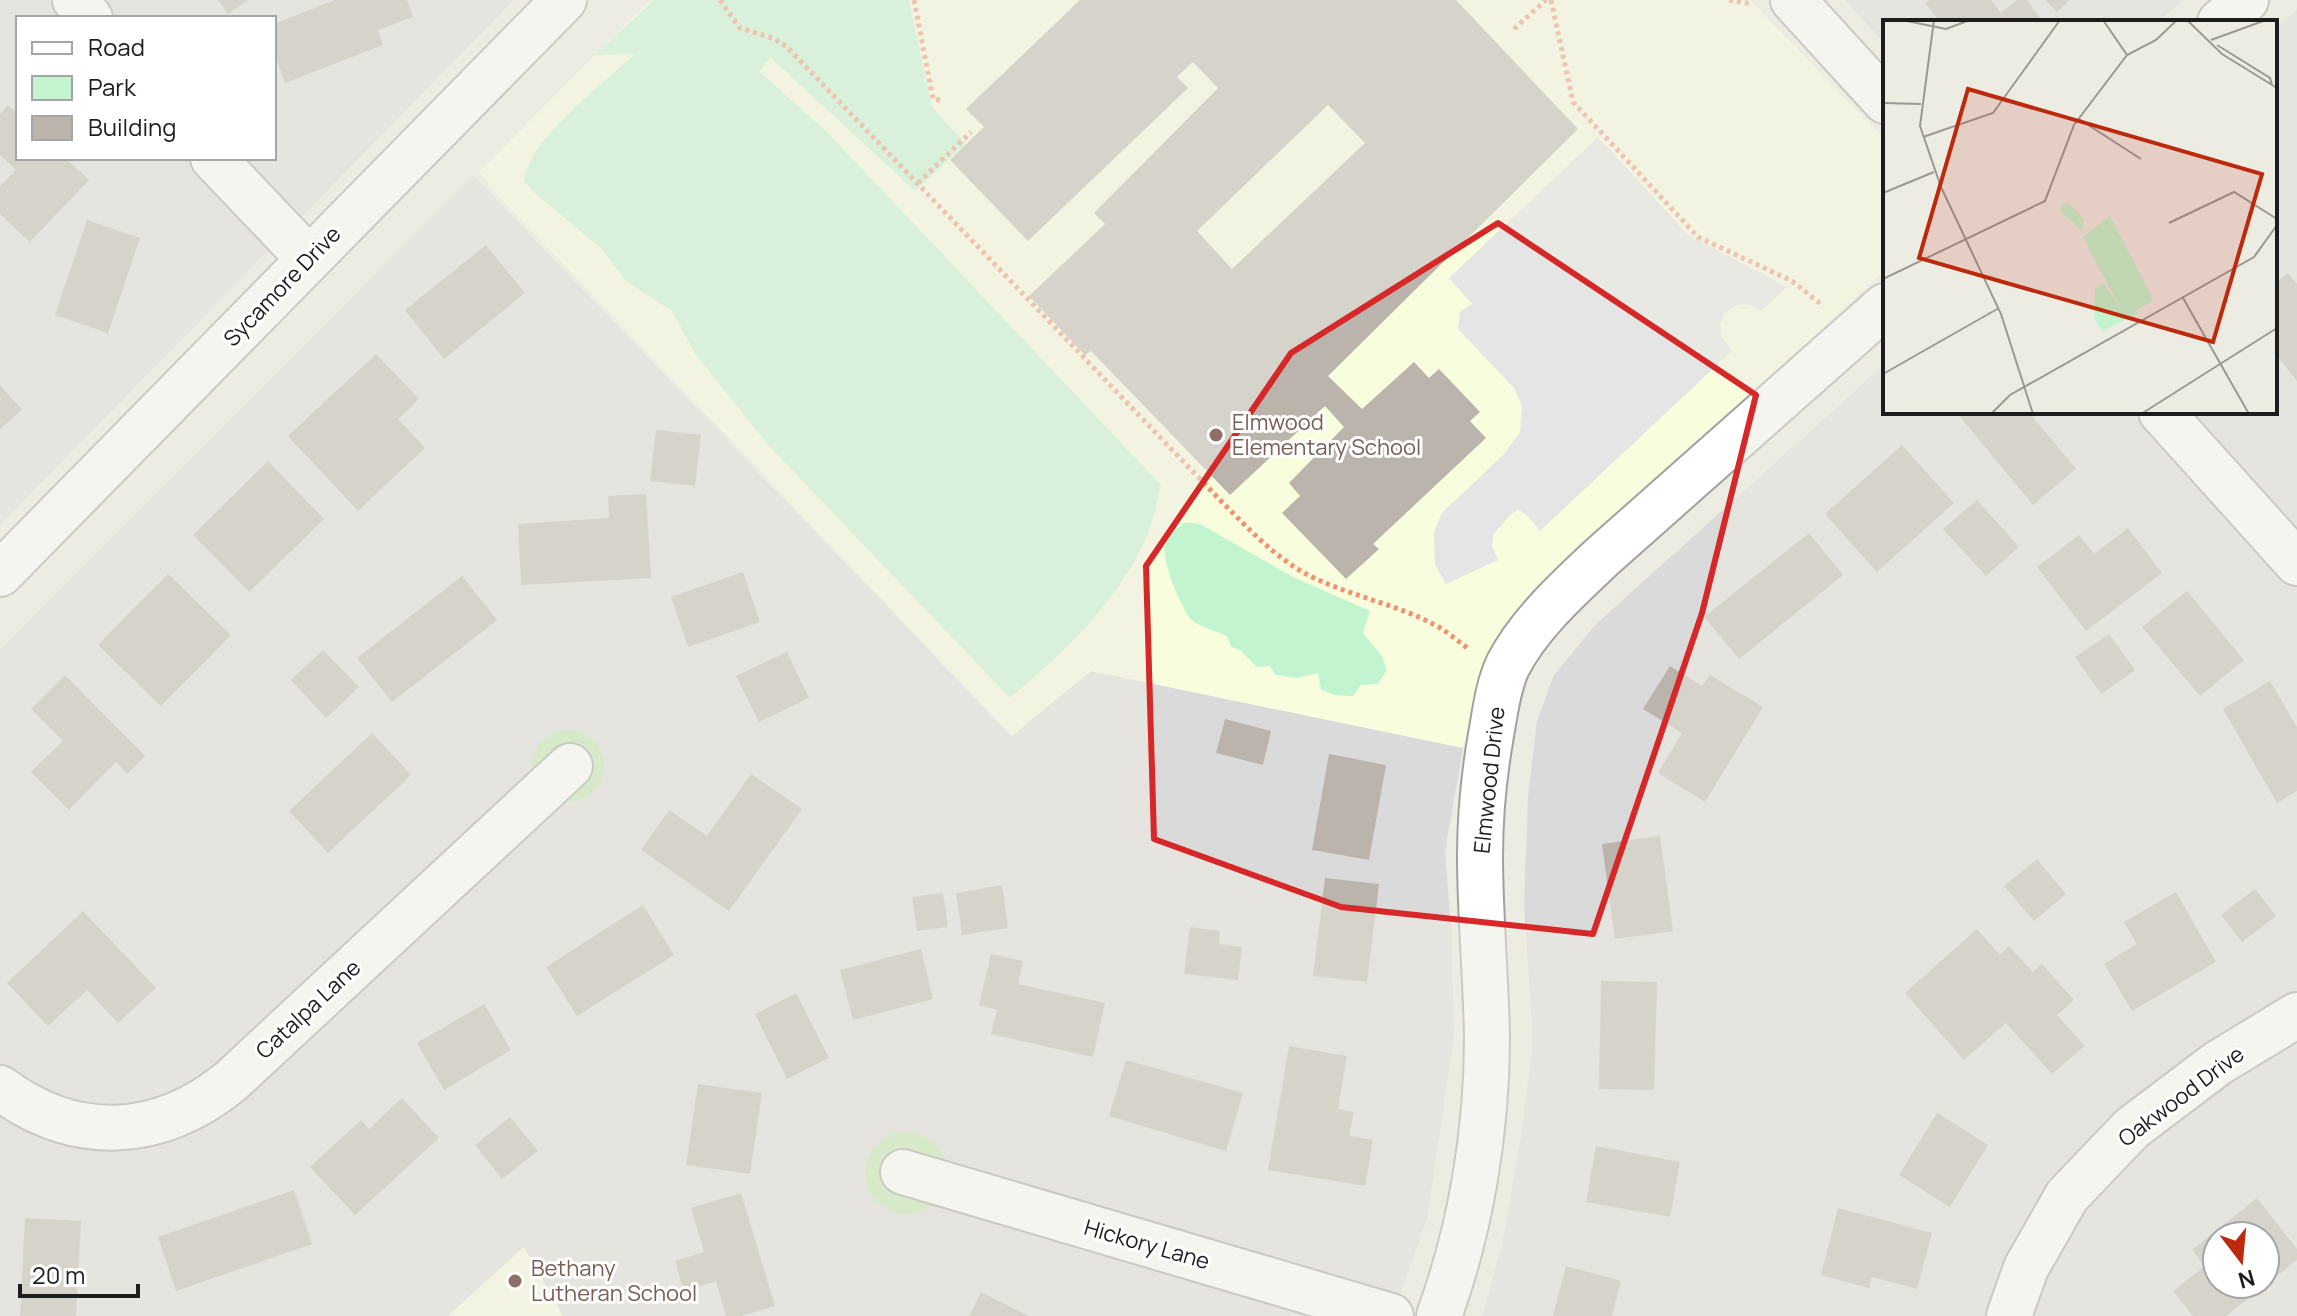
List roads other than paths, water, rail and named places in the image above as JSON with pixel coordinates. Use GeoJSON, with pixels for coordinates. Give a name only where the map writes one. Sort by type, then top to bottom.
{"type":"FeatureCollection","features":[{"type":"Feature","properties":{"kind":"street"},"geometry":{"type":"LineString","coordinates":[[75,0],[88,16]]}},
{"type":"Feature","properties":{"kind":"street","name":"Sycamore Drive"},"geometry":{"type":"LineString","coordinates":[[0,574],[564,0]]}},
{"type":"Feature","properties":{"kind":"street"},"geometry":{"type":"LineString","coordinates":[[2222,20],[2246,0]]}},
{"type":"Feature","properties":{"kind":"street"},"geometry":{"type":"LineString","coordinates":[[1773,2],[1883,99]]}},
{"type":"Feature","properties":{"kind":"street"},"geometry":{"type":"LineString","coordinates":[[215,160],[309,259]]}},
{"type":"Feature","properties":{"kind":"street","name":"Elmwood Drive"},"geometry":{"type":"LineString","coordinates":[[1439,1316],[1453,1277],[1471,1200],[1485,1104],[1487,1037],[1480,854],[1486,762],[1496,703],[1508,666],[1530,633],[1563,594],[1883,308]]}},
{"type":"Feature","properties":{"kind":"street"},"geometry":{"type":"LineString","coordinates":[[2163,414],[2297,563]]}},
{"type":"Feature","properties":{"kind":"street","name":"Catalpa Lane"},"geometry":{"type":"LineString","coordinates":[[0,1088],[23,1105],[60,1121],[112,1128],[161,1122],[193,1108],[231,1081],[570,766]]}},
{"type":"Feature","properties":{"kind":"street","name":"Oakwood Drive"},"geometry":{"type":"LineString","coordinates":[[2009,1316],[2026,1268],[2067,1196],[2132,1128],[2218,1063],[2297,1015]]}},
{"type":"Feature","properties":{"kind":"street","name":"Hickory Lane"},"geometry":{"type":"LineString","coordinates":[[903,1172],[1391,1316]]}},
{"type":"Feature","properties":{"kind":"place","name":"Elmwood Elementary School"},"geometry":{"type":"Point","coordinates":[1216,435]}},
{"type":"Feature","properties":{"kind":"place","name":"Bethany Lutheran School"},"geometry":{"type":"Point","coordinates":[515,1281]}}]}
